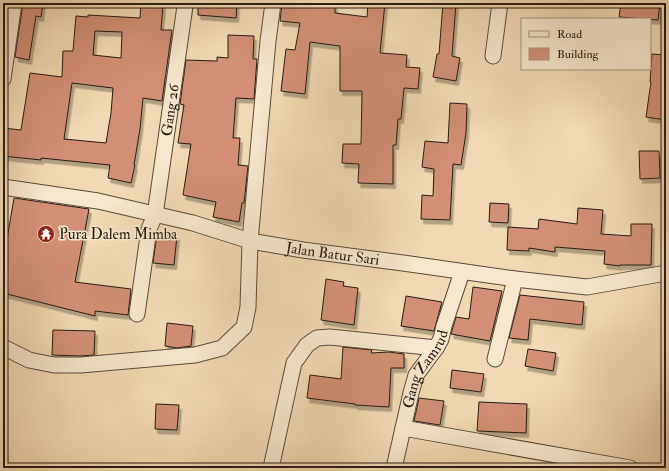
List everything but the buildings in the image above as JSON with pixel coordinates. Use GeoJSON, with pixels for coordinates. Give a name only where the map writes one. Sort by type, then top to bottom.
{"type":"FeatureCollection","features":[{"type":"Feature","properties":{"kind":"street"},"geometry":{"type":"LineString","coordinates":[[3,79],[14,3]]}},
{"type":"Feature","properties":{"kind":"street"},"geometry":{"type":"LineString","coordinates":[[3,347],[29,360],[54,365],[81,366],[195,355],[222,348],[244,327],[248,307],[250,240],[268,41],[273,3]]}},
{"type":"Feature","properties":{"kind":"street"},"geometry":{"type":"LineString","coordinates":[[492,56],[500,3]]}},
{"type":"Feature","properties":{"kind":"street","name":"Gang 26"},"geometry":{"type":"LineString","coordinates":[[137,314],[149,229],[155,215],[185,6]]}},
{"type":"Feature","properties":{"kind":"street","name":"Jalan Batur Sari"},"geometry":{"type":"LineString","coordinates":[[3,187],[98,201],[193,223],[250,240],[303,250],[515,279],[587,287],[666,273]]}},
{"type":"Feature","properties":{"kind":"street","name":"Gang Zamrud"},"geometry":{"type":"LineString","coordinates":[[394,468],[416,375],[441,339],[462,272]]}},
{"type":"Feature","properties":{"kind":"street"},"geometry":{"type":"LineString","coordinates":[[495,360],[515,279]]}},
{"type":"Feature","properties":{"kind":"street"},"geometry":{"type":"LineString","coordinates":[[271,468],[294,363],[307,345],[317,338],[330,337],[436,348]]}},
{"type":"Feature","properties":{"kind":"street"},"geometry":{"type":"LineString","coordinates":[[403,428],[630,468]]}},
{"type":"Feature","properties":{"kind":"place","name":"Pura Dalem Mimba"},"geometry":{"type":"Point","coordinates":[46,234]}}]}
